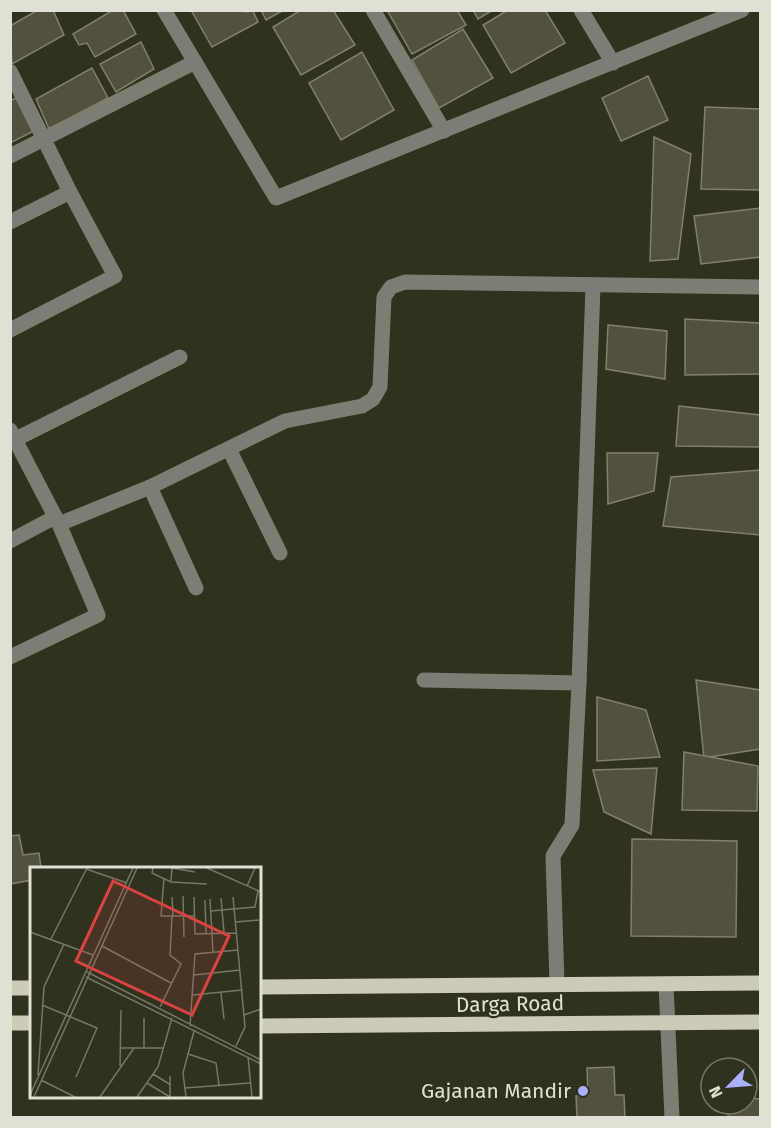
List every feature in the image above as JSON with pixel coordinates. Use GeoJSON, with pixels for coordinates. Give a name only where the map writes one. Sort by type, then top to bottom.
{"type":"FeatureCollection","features":[{"type":"Feature","properties":{"kind":"main road","name":"Darga Road"},"geometry":{"type":"LineString","coordinates":[[261,987],[760,983]]}},
{"type":"Feature","properties":{"kind":"main road"},"geometry":{"type":"LineString","coordinates":[[10,988],[30,988]]}},
{"type":"Feature","properties":{"kind":"main road","name":"Darga Road"},"geometry":{"type":"LineString","coordinates":[[261,1026],[760,1022]]}},
{"type":"Feature","properties":{"kind":"main road"},"geometry":{"type":"LineString","coordinates":[[10,1023],[30,1023]]}},
{"type":"Feature","properties":{"kind":"street"},"geometry":{"type":"LineString","coordinates":[[164,10],[276,198],[742,10]]}},
{"type":"Feature","properties":{"kind":"street"},"geometry":{"type":"LineString","coordinates":[[373,10],[444,131]]}},
{"type":"Feature","properties":{"kind":"street"},"geometry":{"type":"LineString","coordinates":[[582,10],[613,63]]}},
{"type":"Feature","properties":{"kind":"street"},"geometry":{"type":"LineString","coordinates":[[10,156],[195,62]]}},
{"type":"Feature","properties":{"kind":"street"},"geometry":{"type":"LineString","coordinates":[[10,71],[115,276],[10,330]]}},
{"type":"Feature","properties":{"kind":"street"},"geometry":{"type":"LineString","coordinates":[[10,222],[70,192]]}},
{"type":"Feature","properties":{"kind":"street"},"geometry":{"type":"LineString","coordinates":[[10,541],[57,520],[150,487],[285,422],[362,406],[374,399],[380,387],[384,297],[391,287],[405,282],[760,287]]}},
{"type":"Feature","properties":{"kind":"street"},"geometry":{"type":"LineString","coordinates":[[557,984],[553,856],[572,825],[594,285]]}},
{"type":"Feature","properties":{"kind":"street"},"geometry":{"type":"LineString","coordinates":[[10,657],[98,615],[57,520],[12,437],[180,357]]}},
{"type":"Feature","properties":{"kind":"street"},"geometry":{"type":"LineString","coordinates":[[229,448],[280,553]]}},
{"type":"Feature","properties":{"kind":"street"},"geometry":{"type":"LineString","coordinates":[[150,487],[196,588]]}},
{"type":"Feature","properties":{"kind":"street"},"geometry":{"type":"LineString","coordinates":[[424,680],[579,683]]}},
{"type":"Feature","properties":{"kind":"street"},"geometry":{"type":"LineString","coordinates":[[666,984],[672,1118]]}},
{"type":"Feature","properties":{"kind":"building"},"geometry":{"type":"Polygon","coordinates":[[[38,10],[53,10],[64,35],[12,64],[10,26],[38,10]]]}},
{"type":"Feature","properties":{"kind":"building"},"geometry":{"type":"Polygon","coordinates":[[[113,10],[123,10],[136,34],[95,57],[87,43],[79,45],[73,34],[113,10]]]}},
{"type":"Feature","properties":{"kind":"building"},"geometry":{"type":"Polygon","coordinates":[[[191,10],[253,11],[258,22],[212,47],[191,10]]]}},
{"type":"Feature","properties":{"kind":"building"},"geometry":{"type":"Polygon","coordinates":[[[261,10],[284,10],[266,20],[261,10]]]}},
{"type":"Feature","properties":{"kind":"building"},"geometry":{"type":"Polygon","coordinates":[[[301,10],[333,10],[355,45],[301,75],[273,27],[301,10]]]}},
{"type":"Feature","properties":{"kind":"building"},"geometry":{"type":"Polygon","coordinates":[[[387,10],[457,10],[466,25],[412,54],[387,10]]]}},
{"type":"Feature","properties":{"kind":"building"},"geometry":{"type":"Polygon","coordinates":[[[473,10],[493,10],[478,19],[473,10]]]}},
{"type":"Feature","properties":{"kind":"building"},"geometry":{"type":"Polygon","coordinates":[[[508,10],[545,10],[565,43],[511,73],[483,25],[508,10]]]}},
{"type":"Feature","properties":{"kind":"building"},"geometry":{"type":"Polygon","coordinates":[[[463,29],[493,78],[439,108],[412,60],[463,29]]]}},
{"type":"Feature","properties":{"kind":"building"},"geometry":{"type":"Polygon","coordinates":[[[141,42],[154,69],[116,92],[100,64],[141,42]]]}},
{"type":"Feature","properties":{"kind":"building"},"geometry":{"type":"Polygon","coordinates":[[[362,52],[394,110],[341,140],[309,83],[362,52]]]}},
{"type":"Feature","properties":{"kind":"building"},"geometry":{"type":"Polygon","coordinates":[[[92,68],[108,98],[49,129],[36,99],[92,68]]]}},
{"type":"Feature","properties":{"kind":"building"},"geometry":{"type":"Polygon","coordinates":[[[648,76],[668,120],[621,141],[602,98],[648,76]]]}},
{"type":"Feature","properties":{"kind":"building"},"geometry":{"type":"Polygon","coordinates":[[[18,97],[34,131],[10,143],[10,101],[18,97]]]}},
{"type":"Feature","properties":{"kind":"building"},"geometry":{"type":"Polygon","coordinates":[[[705,107],[760,109],[760,190],[701,189],[705,107]]]}},
{"type":"Feature","properties":{"kind":"building"},"geometry":{"type":"Polygon","coordinates":[[[654,137],[691,154],[678,259],[650,261],[654,137]]]}},
{"type":"Feature","properties":{"kind":"building"},"geometry":{"type":"Polygon","coordinates":[[[760,208],[760,257],[701,264],[694,216],[760,208]]]}},
{"type":"Feature","properties":{"kind":"building"},"geometry":{"type":"Polygon","coordinates":[[[685,319],[760,323],[760,374],[685,375],[685,319]]]}},
{"type":"Feature","properties":{"kind":"building"},"geometry":{"type":"Polygon","coordinates":[[[608,325],[667,331],[665,379],[606,369],[608,325]]]}},
{"type":"Feature","properties":{"kind":"building"},"geometry":{"type":"Polygon","coordinates":[[[679,406],[760,415],[760,447],[676,446],[679,406]]]}},
{"type":"Feature","properties":{"kind":"building"},"geometry":{"type":"Polygon","coordinates":[[[607,453],[658,453],[654,491],[608,504],[607,453]]]}},
{"type":"Feature","properties":{"kind":"building"},"geometry":{"type":"Polygon","coordinates":[[[760,470],[760,535],[663,526],[671,477],[760,470]]]}},
{"type":"Feature","properties":{"kind":"building"},"geometry":{"type":"Polygon","coordinates":[[[696,680],[760,690],[760,749],[704,758],[696,680]]]}},
{"type":"Feature","properties":{"kind":"building"},"geometry":{"type":"Polygon","coordinates":[[[597,697],[646,710],[660,757],[597,761],[597,697]]]}},
{"type":"Feature","properties":{"kind":"building"},"geometry":{"type":"Polygon","coordinates":[[[684,752],[758,766],[757,811],[682,810],[684,752]]]}},
{"type":"Feature","properties":{"kind":"building"},"geometry":{"type":"Polygon","coordinates":[[[657,768],[651,834],[604,812],[593,770],[657,768]]]}},
{"type":"Feature","properties":{"kind":"building"},"geometry":{"type":"Polygon","coordinates":[[[19,835],[23,855],[39,853],[41,867],[30,867],[30,880],[10,884],[10,836],[19,835]]]}},
{"type":"Feature","properties":{"kind":"building"},"geometry":{"type":"Polygon","coordinates":[[[632,839],[737,841],[736,937],[631,936],[632,839]]]}},
{"type":"Feature","properties":{"kind":"building"},"geometry":{"type":"Polygon","coordinates":[[[614,1067],[615,1095],[624,1095],[625,1118],[577,1118],[576,1096],[588,1095],[587,1068],[614,1067]]]}},
{"type":"Feature","properties":{"kind":"building"},"geometry":{"type":"Polygon","coordinates":[[[760,1099],[760,1118],[728,1118],[728,1116],[759,1116],[760,1099]]]}},
{"type":"Feature","properties":{"kind":"place","name":"Gajanan Mandir"},"geometry":{"type":"Point","coordinates":[583,1091]}}]}
